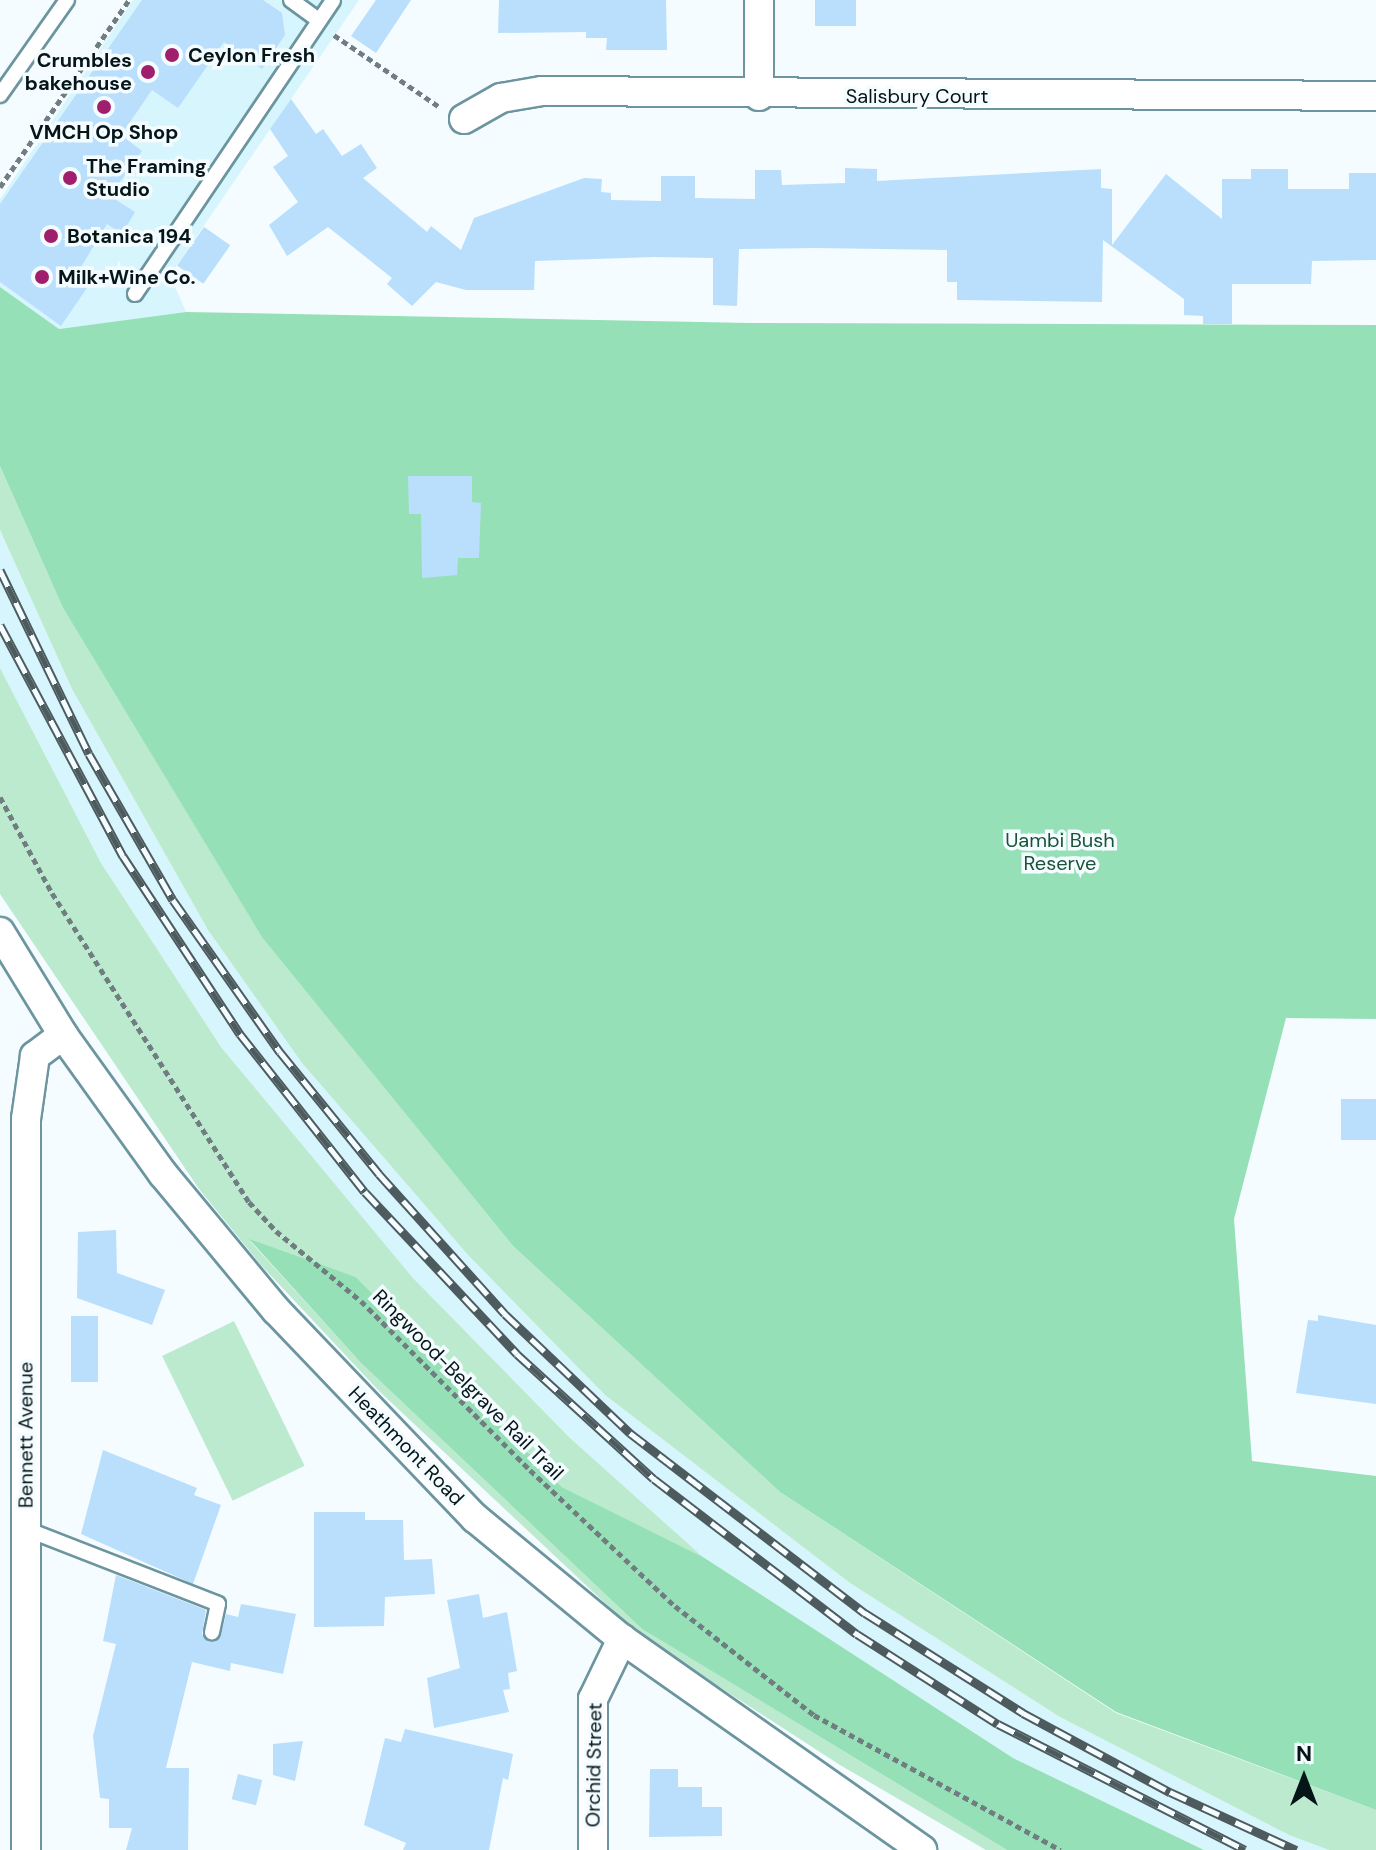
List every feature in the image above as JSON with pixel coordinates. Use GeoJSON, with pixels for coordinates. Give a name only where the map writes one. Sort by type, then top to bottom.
{"type":"FeatureCollection","features":[{"type":"Feature","properties":{"kind":"street"},"geometry":{"type":"LineString","coordinates":[[759,0],[759,96]]}},
{"type":"Feature","properties":{"kind":"street","name":"Salisbury Court"},"geometry":{"type":"LineString","coordinates":[[464,119],[501,98],[542,91],[759,96],[1376,96]]}},
{"type":"Feature","properties":{"kind":"street","name":"Heathmont Road"},"geometry":{"type":"LineString","coordinates":[[0,932],[63,1035],[163,1174],[276,1310],[475,1518],[622,1639],[922,1850]]}},
{"type":"Feature","properties":{"kind":"street","name":"Bennett Avenue"},"geometry":{"type":"LineString","coordinates":[[26,1850],[26,1119],[35,1056],[63,1035]]}},
{"type":"Feature","properties":{"kind":"street","name":"Orchid Street"},"geometry":{"type":"LineString","coordinates":[[593,1850],[593,1699],[622,1639]]}},
{"type":"Feature","properties":{"kind":"lane"},"geometry":{"type":"LineString","coordinates":[[0,95],[67,0]]}},
{"type":"Feature","properties":{"kind":"lane"},"geometry":{"type":"LineString","coordinates":[[291,0],[319,20]]}},
{"type":"Feature","properties":{"kind":"lane"},"geometry":{"type":"LineString","coordinates":[[135,294],[333,0]]}},
{"type":"Feature","properties":{"kind":"lane"},"geometry":{"type":"LineString","coordinates":[[26,1529],[218,1604],[212,1632]]}},
{"type":"Feature","properties":{"kind":"path"},"geometry":{"type":"LineString","coordinates":[[0,187],[129,0]]}},
{"type":"Feature","properties":{"kind":"path"},"geometry":{"type":"LineString","coordinates":[[319,20],[426,101],[464,119]]}},
{"type":"Feature","properties":{"kind":"path","name":"Ringwood-Belgrave Rail Trail"},"geometry":{"type":"LineString","coordinates":[[0,797],[52,893],[249,1202],[276,1231],[361,1301],[530,1470],[675,1606],[814,1715],[1061,1850]]}},
{"type":"Feature","properties":{"kind":"shaded area"},"geometry":{"type":"Polygon","coordinates":[[[133,0],[359,0],[170,275],[186,312],[59,329],[0,287],[0,199],[133,0]]]}},
{"type":"Feature","properties":{"kind":"shaded area"},"geometry":{"type":"Polygon","coordinates":[[[0,530],[72,689],[208,930],[302,1063],[468,1255],[605,1395],[850,1583],[1060,1717],[1289,1835],[1329,1850],[1204,1850],[1013,1758],[703,1557],[570,1438],[413,1278],[221,1047],[101,863],[0,668],[0,530]]]}},
{"type":"Feature","properties":{"kind":"green space","name":"Uambi Bush Reserve"},"geometry":{"type":"Polygon","coordinates":[[[0,287],[59,329],[186,312],[750,323],[1376,325],[1376,1019],[1286,1018],[1234,1219],[1252,1461],[1376,1476],[1376,1810],[1116,1712],[780,1492],[513,1246],[262,937],[63,608],[0,466],[0,287]]]}},
{"type":"Feature","properties":{"kind":"green space"},"geometry":{"type":"Polygon","coordinates":[[[0,466],[63,608],[262,936],[513,1246],[780,1492],[1116,1713],[1376,1810],[1376,1850],[1329,1850],[1289,1835],[1060,1717],[850,1583],[605,1395],[468,1255],[302,1063],[208,930],[72,689],[0,530],[0,466]]]}},
{"type":"Feature","properties":{"kind":"green space"},"geometry":{"type":"Polygon","coordinates":[[[0,668],[101,863],[221,1047],[413,1278],[570,1438],[703,1557],[562,1487],[356,1277],[250,1241],[361,1363],[642,1629],[1007,1850],[986,1850],[840,1765],[639,1635],[379,1391],[261,1265],[199,1189],[0,894],[0,668]]]}},
{"type":"Feature","properties":{"kind":"green space"},"geometry":{"type":"Polygon","coordinates":[[[249,1239],[356,1277],[562,1487],[703,1557],[1013,1758],[1204,1850],[1007,1850],[642,1629],[361,1363],[249,1239]]]}},
{"type":"Feature","properties":{"kind":"green space"},"geometry":{"type":"Polygon","coordinates":[[[234,1321],[305,1466],[233,1501],[162,1356],[234,1321]]]}},
{"type":"Feature","properties":{"kind":"building"},"geometry":{"type":"Polygon","coordinates":[[[142,0],[263,0],[282,13],[285,35],[262,69],[224,42],[178,108],[152,90],[121,135],[142,151],[110,196],[135,212],[122,234],[107,224],[78,272],[91,282],[61,326],[0,282],[0,204],[142,0]]]}},
{"type":"Feature","properties":{"kind":"building"},"geometry":{"type":"Polygon","coordinates":[[[376,0],[411,0],[376,53],[351,36],[376,0]]]}},
{"type":"Feature","properties":{"kind":"building"},"geometry":{"type":"Polygon","coordinates":[[[499,0],[666,0],[667,50],[606,50],[607,38],[586,38],[586,32],[498,33],[499,0]]]}},
{"type":"Feature","properties":{"kind":"building"},"geometry":{"type":"Polygon","coordinates":[[[815,0],[856,0],[856,26],[815,26],[815,0]]]}},
{"type":"Feature","properties":{"kind":"building"},"geometry":{"type":"Polygon","coordinates":[[[291,99],[316,134],[323,129],[342,156],[361,144],[377,168],[363,178],[427,232],[431,226],[461,250],[474,218],[584,178],[602,179],[601,192],[611,193],[611,200],[661,201],[661,176],[695,176],[695,198],[755,199],[755,170],[781,170],[782,185],[845,183],[845,168],[877,169],[877,181],[1101,169],[1101,188],[1112,189],[1112,245],[1166,174],[1222,219],[1222,179],[1251,179],[1251,169],[1288,169],[1288,189],[1349,189],[1349,173],[1376,173],[1376,260],[1312,261],[1311,284],[1232,284],[1232,324],[1203,324],[1203,316],[1184,315],[1184,299],[1103,240],[1102,302],[957,300],[957,282],[947,282],[947,250],[816,248],[739,249],[737,306],[713,305],[713,258],[654,257],[535,261],[534,290],[466,290],[436,282],[412,306],[387,284],[392,278],[328,227],[287,256],[269,225],[298,202],[273,167],[288,156],[270,129],[291,99]]]}},
{"type":"Feature","properties":{"kind":"building"},"geometry":{"type":"Polygon","coordinates":[[[204,227],[230,245],[203,284],[177,266],[204,227]]]}},
{"type":"Feature","properties":{"kind":"building"},"geometry":{"type":"Polygon","coordinates":[[[408,476],[472,476],[472,502],[481,503],[479,558],[458,558],[457,575],[422,578],[421,514],[409,514],[408,476]]]}},
{"type":"Feature","properties":{"kind":"building"},"geometry":{"type":"Polygon","coordinates":[[[1341,1099],[1376,1099],[1376,1140],[1341,1140],[1341,1099]]]}},
{"type":"Feature","properties":{"kind":"building"},"geometry":{"type":"Polygon","coordinates":[[[116,1230],[117,1273],[165,1290],[152,1325],[77,1298],[78,1232],[116,1230]]]}},
{"type":"Feature","properties":{"kind":"building"},"geometry":{"type":"Polygon","coordinates":[[[1318,1315],[1376,1325],[1376,1404],[1296,1393],[1308,1320],[1318,1321],[1318,1315]]]}},
{"type":"Feature","properties":{"kind":"building"},"geometry":{"type":"Polygon","coordinates":[[[71,1316],[98,1316],[98,1382],[71,1382],[71,1316]]]}},
{"type":"Feature","properties":{"kind":"building"},"geometry":{"type":"Polygon","coordinates":[[[103,1450],[197,1488],[194,1495],[221,1505],[193,1584],[81,1534],[103,1450]]]}},
{"type":"Feature","properties":{"kind":"building"},"geometry":{"type":"Polygon","coordinates":[[[314,1512],[365,1512],[365,1520],[403,1520],[404,1560],[432,1559],[435,1594],[385,1597],[384,1626],[314,1627],[314,1512]]]}},
{"type":"Feature","properties":{"kind":"building"},"geometry":{"type":"Polygon","coordinates":[[[116,1575],[206,1610],[202,1634],[209,1642],[220,1638],[226,1614],[238,1617],[241,1604],[296,1614],[283,1674],[231,1663],[230,1671],[192,1662],[166,1768],[189,1768],[188,1850],[126,1850],[132,1828],[109,1828],[109,1799],[100,1798],[93,1736],[116,1644],[103,1641],[116,1575]]]}},
{"type":"Feature","properties":{"kind":"building"},"geometry":{"type":"Polygon","coordinates":[[[479,1594],[483,1618],[507,1612],[517,1671],[508,1673],[510,1689],[503,1690],[509,1712],[434,1728],[427,1678],[460,1668],[447,1600],[479,1594]]]}},
{"type":"Feature","properties":{"kind":"building"},"geometry":{"type":"Polygon","coordinates":[[[405,1729],[513,1754],[508,1780],[503,1778],[489,1850],[403,1850],[406,1843],[364,1825],[385,1738],[401,1742],[405,1729]]]}},
{"type":"Feature","properties":{"kind":"building"},"geometry":{"type":"Polygon","coordinates":[[[303,1741],[295,1781],[273,1775],[273,1744],[303,1741]]]}},
{"type":"Feature","properties":{"kind":"building"},"geometry":{"type":"Polygon","coordinates":[[[650,1769],[678,1769],[678,1787],[702,1787],[702,1807],[722,1807],[722,1836],[649,1837],[650,1769]]]}},
{"type":"Feature","properties":{"kind":"building"},"geometry":{"type":"Polygon","coordinates":[[[238,1774],[262,1780],[256,1805],[232,1799],[238,1774]]]}},
{"type":"Feature","properties":{"kind":"railway"},"geometry":{"type":"LineString","coordinates":[[0,570],[89,754],[173,900],[280,1052],[379,1174],[505,1314],[630,1433],[865,1613],[1023,1713],[1170,1792],[1296,1850]]}},
{"type":"Feature","properties":{"kind":"railway"},"geometry":{"type":"LineString","coordinates":[[0,625],[123,856],[240,1034],[365,1192],[517,1354],[654,1479],[857,1634],[998,1724],[1245,1850]]}},
{"type":"Feature","properties":{"kind":"place","name":"Ceylon Fresh"},"geometry":{"type":"Point","coordinates":[172,55]}},
{"type":"Feature","properties":{"kind":"place","name":"Crumbles bakehouse"},"geometry":{"type":"Point","coordinates":[148,72]}},
{"type":"Feature","properties":{"kind":"place","name":"VMCH Op Shop"},"geometry":{"type":"Point","coordinates":[104,107]}},
{"type":"Feature","properties":{"kind":"place","name":"The Framing Studio"},"geometry":{"type":"Point","coordinates":[70,178]}},
{"type":"Feature","properties":{"kind":"place","name":"Botanica 194"},"geometry":{"type":"Point","coordinates":[51,236]}},
{"type":"Feature","properties":{"kind":"place","name":"Milk+Wine Co."},"geometry":{"type":"Point","coordinates":[42,277]}}]}
